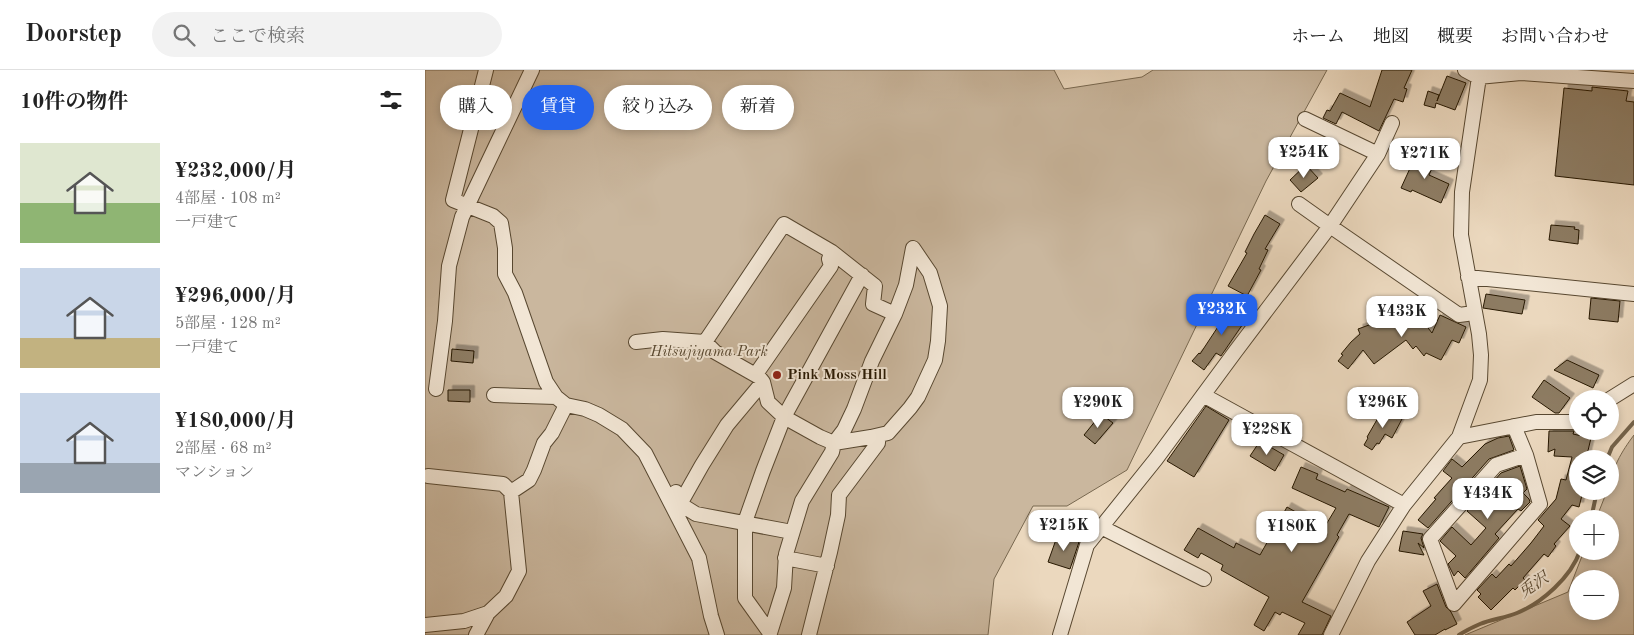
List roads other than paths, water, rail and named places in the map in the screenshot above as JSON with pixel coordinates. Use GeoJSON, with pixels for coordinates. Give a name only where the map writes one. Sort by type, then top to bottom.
{"type":"FeatureCollection","features":[{"type":"Feature","properties":{"kind":"street"},"geometry":{"type":"LineString","coordinates":[[486,70],[453,200],[493,216],[501,223],[505,248],[505,274],[515,293],[546,382],[561,401]]}},
{"type":"Feature","properties":{"kind":"street"},"geometry":{"type":"LineString","coordinates":[[436,389],[445,321],[449,266],[462,217],[532,70]]}},
{"type":"Feature","properties":{"kind":"street"},"geometry":{"type":"LineString","coordinates":[[1465,70],[1479,73],[1521,73],[1634,81]]}},
{"type":"Feature","properties":{"kind":"street"},"geometry":{"type":"LineString","coordinates":[[1331,635],[1368,561],[1404,505],[1459,437],[1479,380],[1481,355],[1479,334],[1461,235],[1462,192],[1479,73]]}},
{"type":"Feature","properties":{"kind":"street"},"geometry":{"type":"LineString","coordinates":[[1305,119],[1377,154]]}},
{"type":"Feature","properties":{"kind":"street"},"geometry":{"type":"LineString","coordinates":[[1060,635],[1087,545],[1155,460],[1330,226],[1377,154],[1392,122]]}},
{"type":"Feature","properties":{"kind":"street"},"geometry":{"type":"LineString","coordinates":[[1299,204],[1459,315],[1474,313]]}},
{"type":"Feature","properties":{"kind":"street"},"geometry":{"type":"LineString","coordinates":[[705,342],[784,224],[832,252],[862,275],[875,286],[873,304],[895,314]]}},
{"type":"Feature","properties":{"kind":"street"},"geometry":{"type":"LineString","coordinates":[[636,342],[663,339],[705,342],[715,352],[759,378],[768,402],[784,417],[834,443],[878,436],[888,433],[911,408],[935,360],[940,306],[930,272],[913,248],[906,285],[895,314],[872,361],[845,430],[834,443],[832,452],[802,501],[785,558],[784,588],[771,634]]}},
{"type":"Feature","properties":{"kind":"street"},"geometry":{"type":"LineString","coordinates":[[680,504],[727,425],[831,266],[829,259],[832,252]]}},
{"type":"Feature","properties":{"kind":"street"},"geometry":{"type":"LineString","coordinates":[[771,634],[745,598],[745,522],[784,417],[862,275]]}},
{"type":"Feature","properties":{"kind":"street"},"geometry":{"type":"LineString","coordinates":[[1468,277],[1634,294]]}},
{"type":"Feature","properties":{"kind":"street"},"geometry":{"type":"LineString","coordinates":[[1619,393],[1634,384]]}},
{"type":"Feature","properties":{"kind":"street"},"geometry":{"type":"LineString","coordinates":[[494,395],[561,401],[599,414],[622,430],[645,453],[699,558],[711,616],[717,635]]}},
{"type":"Feature","properties":{"kind":"street"},"geometry":{"type":"LineString","coordinates":[[1203,395],[1404,505]]}},
{"type":"Feature","properties":{"kind":"street"},"geometry":{"type":"LineString","coordinates":[[511,492],[529,480],[535,470],[544,443],[553,433],[561,401]]}},
{"type":"Feature","properties":{"kind":"street"},"geometry":{"type":"LineString","coordinates":[[1459,437],[1536,422],[1569,422]]}},
{"type":"Feature","properties":{"kind":"street"},"geometry":{"type":"LineString","coordinates":[[1514,426],[1525,455],[1540,504],[1454,604],[1430,539],[1496,465],[1525,455]]}},
{"type":"Feature","properties":{"kind":"street"},"geometry":{"type":"LineString","coordinates":[[809,635],[838,515],[839,495],[878,443],[878,436]]}},
{"type":"Feature","properties":{"kind":"street"},"geometry":{"type":"LineString","coordinates":[[427,476],[503,484],[511,492],[519,571],[506,596],[488,613],[477,635]]}},
{"type":"Feature","properties":{"kind":"street"},"geometry":{"type":"LineString","coordinates":[[658,478],[668,482],[677,493],[680,504],[696,514],[792,532]]}},
{"type":"Feature","properties":{"kind":"street"},"geometry":{"type":"LineString","coordinates":[[1101,527],[1204,579]]}},
{"type":"Feature","properties":{"kind":"street"},"geometry":{"type":"LineString","coordinates":[[785,558],[827,566]]}},
{"type":"Feature","properties":{"kind":"street"},"geometry":{"type":"LineString","coordinates":[[425,625],[464,621],[488,613]]}},
{"type":"Feature","properties":{"kind":"waterway","name":"兎沢"},"geometry":{"type":"LineString","coordinates":[[1611,450],[1634,422]]}},
{"type":"Feature","properties":{"kind":"waterway","name":"兎沢"},"geometry":{"type":"LineString","coordinates":[[1593,510],[1595,500]]}},
{"type":"Feature","properties":{"kind":"waterway","name":"兎沢"},"geometry":{"type":"LineString","coordinates":[[1459,635],[1480,624],[1527,609],[1555,588],[1576,560]]}},
{"type":"Feature","properties":{"kind":"place","name":"Pink Moss Hill"},"geometry":{"type":"Point","coordinates":[777,375]}},
{"type":"Feature","properties":{"kind":"park label","name":"Hitsujiyama Park"},"geometry":{"type":"Point","coordinates":[709,352]}}]}
